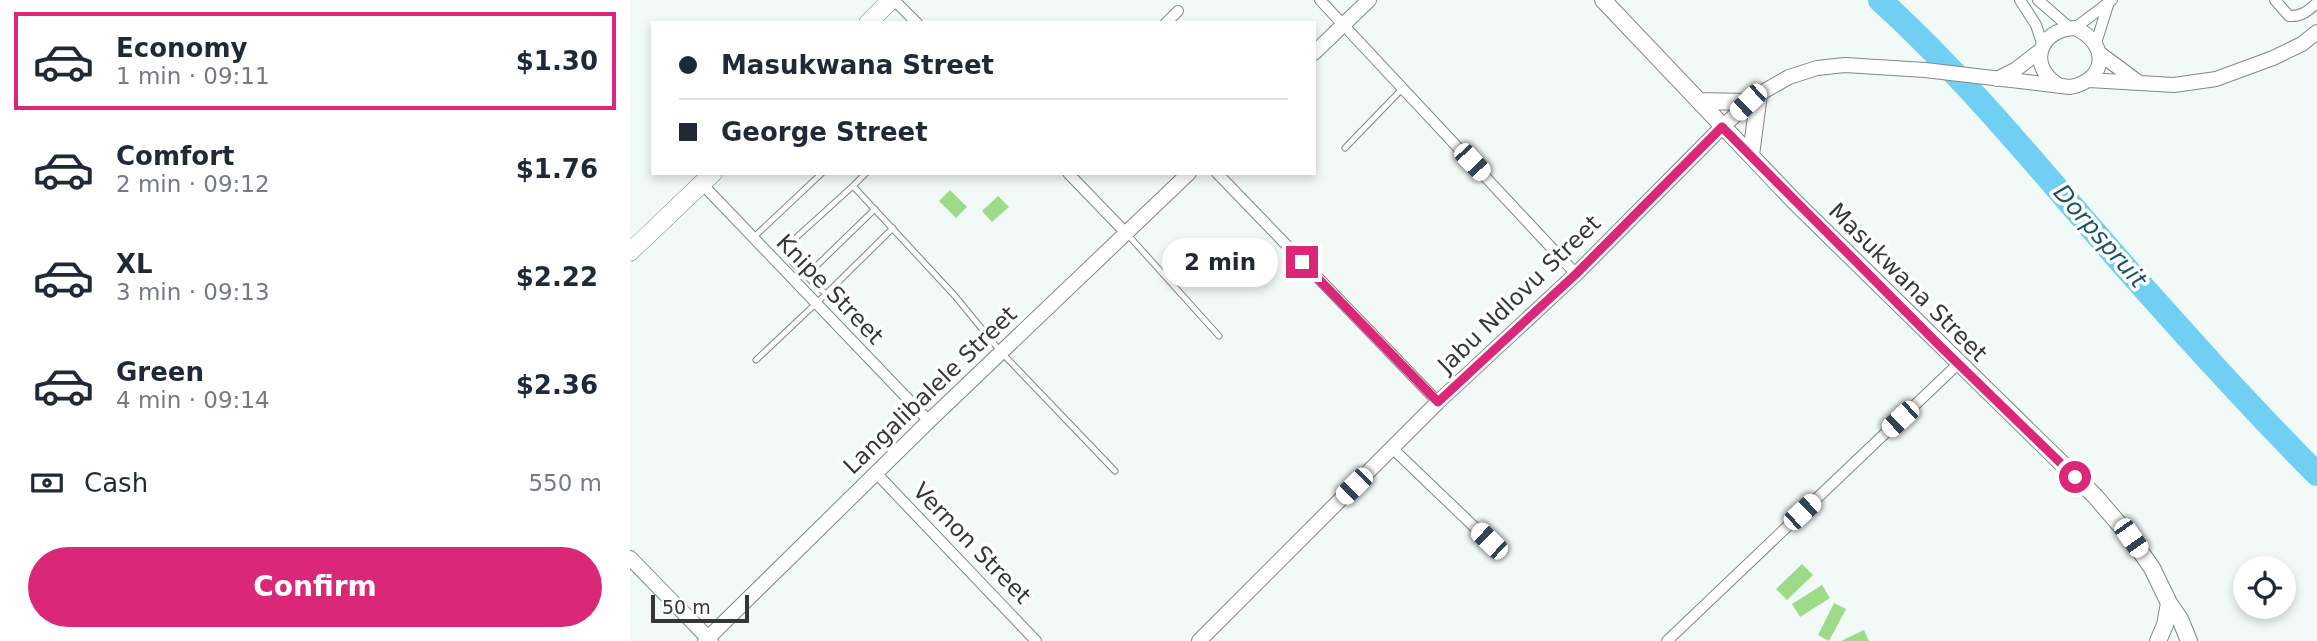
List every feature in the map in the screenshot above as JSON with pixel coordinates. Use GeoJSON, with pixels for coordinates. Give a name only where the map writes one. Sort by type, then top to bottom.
{"type":"FeatureCollection","features":[{"type":"Feature","properties":{"kind":"main road"},"geometry":{"type":"LineString","coordinates":[[870,21],[892,0]]}},
{"type":"Feature","properties":{"kind":"main road","name":"Masukwana Street"},"geometry":{"type":"LineString","coordinates":[[1602,0],[1794,201],[2095,496],[2131,538],[2152,568],[2189,641]]}},
{"type":"Feature","properties":{"kind":"main road"},"geometry":{"type":"LineString","coordinates":[[1699,101],[1753,98],[1751,155]]}},
{"type":"Feature","properties":{"kind":"main road"},"geometry":{"type":"LineString","coordinates":[[630,252],[708,178]]}},
{"type":"Feature","properties":{"kind":"main road"},"geometry":{"type":"LineString","coordinates":[[2158,641],[2165,625],[2169,603]]}},
{"type":"Feature","properties":{"kind":"street"},"geometry":{"type":"LineString","coordinates":[[892,0],[915,21]]}},
{"type":"Feature","properties":{"kind":"street"},"geometry":{"type":"LineString","coordinates":[[1320,0],[1576,274]]}},
{"type":"Feature","properties":{"kind":"street"},"geometry":{"type":"LineString","coordinates":[[1316,51],[1369,0]]}},
{"type":"Feature","properties":{"kind":"street"},"geometry":{"type":"LineString","coordinates":[[2020,0],[2036,25],[2042,48],[2040,58],[2046,75],[2060,86],[2070,87],[2089,80],[2186,85],[2216,79],[2273,58],[2302,44],[2317,32]]}},
{"type":"Feature","properties":{"kind":"street"},"geometry":{"type":"LineString","coordinates":[[2038,0],[2073,28],[2085,32],[2098,48],[2140,82]]}},
{"type":"Feature","properties":{"kind":"street"},"geometry":{"type":"LineString","coordinates":[[2274,0],[2289,16],[2308,11],[2317,3]]}},
{"type":"Feature","properties":{"kind":"street"},"geometry":{"type":"LineString","coordinates":[[1992,78],[2015,70],[2042,48],[2055,32],[2073,28],[2111,1]]}},
{"type":"Feature","properties":{"kind":"street"},"geometry":{"type":"LineString","coordinates":[[2089,80],[2096,72],[2098,48],[2111,1]]}},
{"type":"Feature","properties":{"kind":"street"},"geometry":{"type":"LineString","coordinates":[[1168,21],[1178,11]]}},
{"type":"Feature","properties":{"kind":"street","name":"Jabu Ndlovu Street"},"geometry":{"type":"LineString","coordinates":[[1201,640],[1438,402],[1576,274],[1753,98],[1789,77],[1817,68],[1846,65],[1925,70],[2060,86]]}},
{"type":"Feature","properties":{"kind":"street"},"geometry":{"type":"LineString","coordinates":[[1070,175],[1126,233]]}},
{"type":"Feature","properties":{"kind":"street","name":"Langalibalele Street"},"geometry":{"type":"LineString","coordinates":[[708,640],[929,421],[1187,175]]}},
{"type":"Feature","properties":{"kind":"street"},"geometry":{"type":"LineString","coordinates":[[1219,175],[1438,402]]}},
{"type":"Feature","properties":{"kind":"street","name":"Knipe Street"},"geometry":{"type":"LineString","coordinates":[[708,178],[753,238],[929,421]]}},
{"type":"Feature","properties":{"kind":"street"},"geometry":{"type":"LineString","coordinates":[[1667,641],[1958,364]]}},
{"type":"Feature","properties":{"kind":"street"},"geometry":{"type":"LineString","coordinates":[[1392,448],[1489,541]]}},
{"type":"Feature","properties":{"kind":"street","name":"Vernon Street"},"geometry":{"type":"LineString","coordinates":[[876,473],[1036,641]]}},
{"type":"Feature","properties":{"kind":"street"},"geometry":{"type":"LineString","coordinates":[[630,558],[708,640]]}},
{"type":"Feature","properties":{"kind":"lane"},"geometry":{"type":"LineString","coordinates":[[1345,148],[1403,88]]}},
{"type":"Feature","properties":{"kind":"lane"},"geometry":{"type":"LineString","coordinates":[[753,238],[820,175]]}},
{"type":"Feature","properties":{"kind":"lane"},"geometry":{"type":"LineString","coordinates":[[826,294],[793,263],[789,244],[864,175]]}},
{"type":"Feature","properties":{"kind":"lane"},"geometry":{"type":"LineString","coordinates":[[853,186],[1001,352],[1115,471]]}},
{"type":"Feature","properties":{"kind":"lane"},"geometry":{"type":"LineString","coordinates":[[806,276],[875,209]]}},
{"type":"Feature","properties":{"kind":"lane"},"geometry":{"type":"LineString","coordinates":[[755,360],[816,305],[893,228]]}},
{"type":"Feature","properties":{"kind":"lane"},"geometry":{"type":"LineString","coordinates":[[1126,233],[1219,336]]}},
{"type":"Feature","properties":{"kind":"building"},"geometry":{"type":"Polygon","coordinates":[[[950,190],[967,207],[956,218],[939,201],[950,190]]]}},
{"type":"Feature","properties":{"kind":"building"},"geometry":{"type":"Polygon","coordinates":[[[998,196],[1009,207],[992,222],[982,211],[998,196]]]}},
{"type":"Feature","properties":{"kind":"building"},"geometry":{"type":"Polygon","coordinates":[[[1802,564],[1813,575],[1787,600],[1776,589],[1802,564]]]}},
{"type":"Feature","properties":{"kind":"building"},"geometry":{"type":"Polygon","coordinates":[[[1822,585],[1830,598],[1800,617],[1792,604],[1822,585]]]}},
{"type":"Feature","properties":{"kind":"building"},"geometry":{"type":"Polygon","coordinates":[[[1834,603],[1846,609],[1829,641],[1818,635],[1834,603]]]}},
{"type":"Feature","properties":{"kind":"building"},"geometry":{"type":"Polygon","coordinates":[[[1864,630],[1869,641],[1841,641],[1864,630]]]}},
{"type":"Feature","properties":{"kind":"waterway","name":"Dorpspruit"},"geometry":{"type":"LineString","coordinates":[[1880,0],[1973,93],[2191,341],[2317,474]]}},
{"type":"Feature","properties":{"kind":"route"},"geometry":{"type":"LineString","coordinates":[[1302,262],[1438,402],[1576,274],[1722,127],[2075,477]]}}]}
